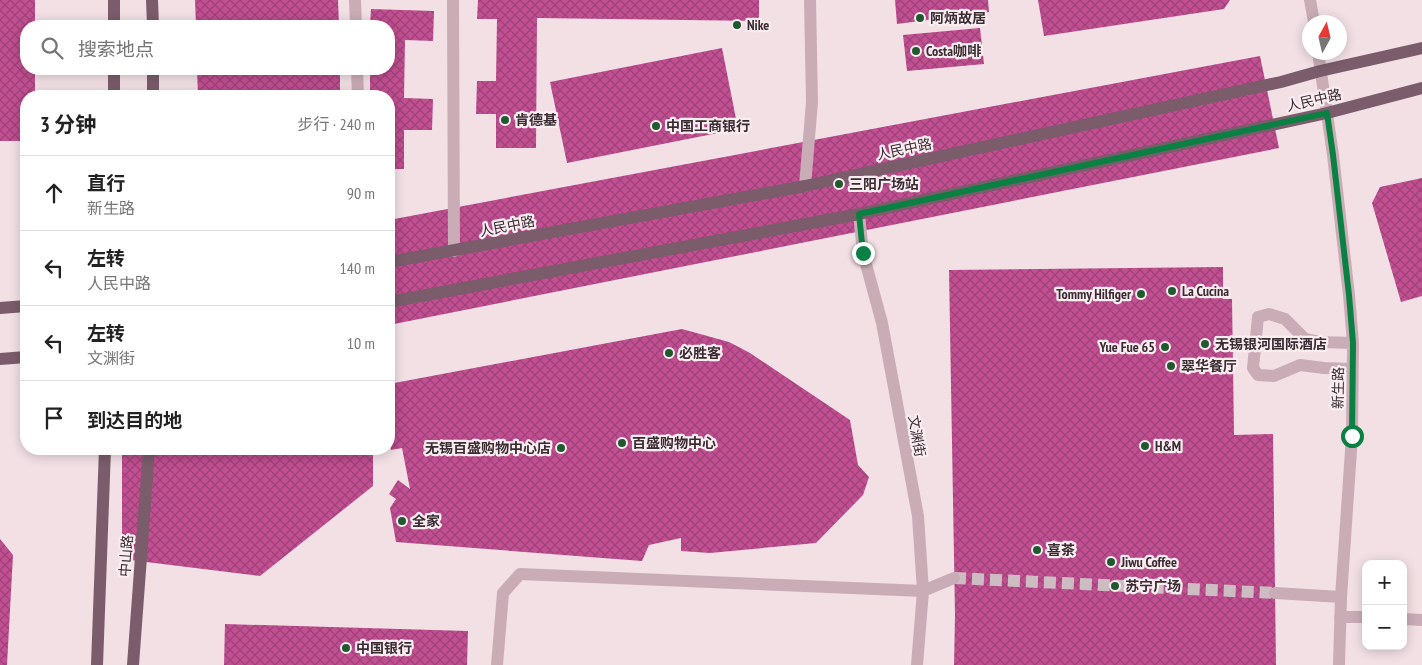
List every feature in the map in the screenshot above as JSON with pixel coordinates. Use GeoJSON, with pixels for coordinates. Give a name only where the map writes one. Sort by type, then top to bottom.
{"type":"FeatureCollection","features":[{"type":"Feature","properties":{"kind":"main road"},"geometry":{"type":"LineString","coordinates":[[114,0],[114,20]]}},
{"type":"Feature","properties":{"kind":"main road"},"geometry":{"type":"LineString","coordinates":[[152,0],[153,20]]}},
{"type":"Feature","properties":{"kind":"main road","name":"人民中路"},"geometry":{"type":"LineString","coordinates":[[395,261],[805,186],[1281,82],[1320,71],[1422,48]]}},
{"type":"Feature","properties":{"kind":"main road"},"geometry":{"type":"LineString","coordinates":[[114,75],[114,90]]}},
{"type":"Feature","properties":{"kind":"main road"},"geometry":{"type":"LineString","coordinates":[[153,75],[153,90]]}},
{"type":"Feature","properties":{"kind":"main road","name":"人民中路"},"geometry":{"type":"LineString","coordinates":[[395,301],[859,214],[1327,113],[1422,88]]}},
{"type":"Feature","properties":{"kind":"main road"},"geometry":{"type":"LineString","coordinates":[[0,308],[20,306]]}},
{"type":"Feature","properties":{"kind":"main road"},"geometry":{"type":"LineString","coordinates":[[0,358],[20,357]]}},
{"type":"Feature","properties":{"kind":"main road","name":"中山路"},"geometry":{"type":"LineString","coordinates":[[97,665],[105,455]]}},
{"type":"Feature","properties":{"kind":"main road","name":"中山路"},"geometry":{"type":"LineString","coordinates":[[133,665],[149,455]]}},
{"type":"Feature","properties":{"kind":"street"},"geometry":{"type":"LineString","coordinates":[[355,0],[356,20]]}},
{"type":"Feature","properties":{"kind":"street"},"geometry":{"type":"LineString","coordinates":[[453,0],[454,251]]}},
{"type":"Feature","properties":{"kind":"street"},"geometry":{"type":"LineString","coordinates":[[805,186],[812,102],[810,0]]}},
{"type":"Feature","properties":{"kind":"street"},"geometry":{"type":"LineString","coordinates":[[1310,0],[1313,15]]}},
{"type":"Feature","properties":{"kind":"street","name":"新生路"},"geometry":{"type":"LineString","coordinates":[[1319,60],[1334,165],[1353,343],[1352,436],[1338,665]]}},
{"type":"Feature","properties":{"kind":"street"},"geometry":{"type":"LineString","coordinates":[[357,75],[358,90]]}},
{"type":"Feature","properties":{"kind":"street","name":"文渊街"},"geometry":{"type":"LineString","coordinates":[[859,214],[863,253],[882,323],[918,516],[923,591],[917,665]]}},
{"type":"Feature","properties":{"kind":"street"},"geometry":{"type":"LineString","coordinates":[[1352,369],[1300,365],[1274,376],[1258,375],[1252,368],[1258,317],[1269,314],[1285,319],[1305,339],[1320,342],[1353,343]]}},
{"type":"Feature","properties":{"kind":"street"},"geometry":{"type":"LineString","coordinates":[[497,665],[503,593],[520,574],[923,591],[954,578]]}},
{"type":"Feature","properties":{"kind":"street"},"geometry":{"type":"LineString","coordinates":[[1275,593],[1341,597]]}},
{"type":"Feature","properties":{"kind":"street"},"geometry":{"type":"LineString","coordinates":[[1340,617],[1362,617]]}},
{"type":"Feature","properties":{"kind":"street"},"geometry":{"type":"LineString","coordinates":[[1407,619],[1422,620]]}},
{"type":"Feature","properties":{"kind":"building"},"geometry":{"type":"Polygon","coordinates":[[[0,0],[35,0],[35,20],[20,20],[20,75],[35,75],[35,90],[20,90],[20,141],[0,141],[0,0]]]}},
{"type":"Feature","properties":{"kind":"building"},"geometry":{"type":"Polygon","coordinates":[[[195,0],[338,0],[339,20],[196,20],[195,0]]]}},
{"type":"Feature","properties":{"kind":"building"},"geometry":{"type":"Polygon","coordinates":[[[478,0],[759,0],[759,21],[537,18],[536,148],[496,148],[496,114],[476,114],[477,81],[496,81],[497,19],[477,19],[478,0]]]}},
{"type":"Feature","properties":{"kind":"building","name":"阿炳故居"},"geometry":{"type":"Polygon","coordinates":[[[895,0],[988,0],[989,12],[897,24],[895,0]]]}},
{"type":"Feature","properties":{"kind":"building"},"geometry":{"type":"Polygon","coordinates":[[[1038,0],[1230,0],[1224,9],[1044,36],[1038,0]]]}},
{"type":"Feature","properties":{"kind":"building"},"geometry":{"type":"Polygon","coordinates":[[[371,9],[434,11],[433,41],[405,40],[404,98],[433,99],[432,130],[404,130],[404,169],[395,169],[395,90],[370,90],[370,75],[395,75],[395,20],[370,20],[371,9]]]}},
{"type":"Feature","properties":{"kind":"building"},"geometry":{"type":"Polygon","coordinates":[[[980,28],[984,64],[907,71],[903,35],[980,28]]]}},
{"type":"Feature","properties":{"kind":"building"},"geometry":{"type":"Polygon","coordinates":[[[722,48],[738,129],[567,163],[550,82],[722,48]]]}},
{"type":"Feature","properties":{"kind":"building","name":"三阳广场站"},"geometry":{"type":"Polygon","coordinates":[[[1260,56],[1279,148],[395,324],[395,219],[1260,56]]]}},
{"type":"Feature","properties":{"kind":"building"},"geometry":{"type":"Polygon","coordinates":[[[197,75],[340,75],[340,90],[198,90],[197,75]]]}},
{"type":"Feature","properties":{"kind":"building"},"geometry":{"type":"Polygon","coordinates":[[[1422,178],[1422,296],[1401,302],[1372,203],[1380,187],[1422,178]]]}},
{"type":"Feature","properties":{"kind":"building"},"geometry":{"type":"Polygon","coordinates":[[[1223,267],[1223,299],[1232,299],[1234,435],[1273,434],[1276,665],[954,665],[955,615],[949,270],[1223,267]]]}},
{"type":"Feature","properties":{"kind":"building","name":"百盛购物中心"},"geometry":{"type":"Polygon","coordinates":[[[682,329],[729,342],[750,353],[850,420],[858,465],[869,477],[863,495],[816,543],[710,553],[681,551],[681,538],[649,545],[642,561],[396,542],[390,508],[396,499],[389,494],[398,480],[410,489],[402,448],[395,449],[395,383],[682,329]]]}},
{"type":"Feature","properties":{"kind":"building"},"geometry":{"type":"Polygon","coordinates":[[[122,455],[373,455],[373,486],[260,576],[122,559],[122,455]]]}},
{"type":"Feature","properties":{"kind":"building"},"geometry":{"type":"Polygon","coordinates":[[[0,539],[13,555],[7,665],[0,665],[0,539]]]}},
{"type":"Feature","properties":{"kind":"building","name":"中国银行"},"geometry":{"type":"Polygon","coordinates":[[[225,624],[468,631],[467,665],[224,665],[225,624]]]}},
{"type":"Feature","properties":{"kind":"tunnel"},"geometry":{"type":"LineString","coordinates":[[954,578],[1275,593]]}},
{"type":"Feature","properties":{"kind":"place","name":"阿炳故居"},"geometry":{"type":"Point","coordinates":[920,18]}},
{"type":"Feature","properties":{"kind":"place","name":"Nike"},"geometry":{"type":"Point","coordinates":[737,25]}},
{"type":"Feature","properties":{"kind":"place","name":"Costa咖啡"},"geometry":{"type":"Point","coordinates":[916,51]}},
{"type":"Feature","properties":{"kind":"place","name":"肯德基"},"geometry":{"type":"Point","coordinates":[505,120]}},
{"type":"Feature","properties":{"kind":"place","name":"中国工商银行"},"geometry":{"type":"Point","coordinates":[656,126]}},
{"type":"Feature","properties":{"kind":"place","name":"三阳广场站"},"geometry":{"type":"Point","coordinates":[839,184]}},
{"type":"Feature","properties":{"kind":"place","name":"La Cucina"},"geometry":{"type":"Point","coordinates":[1172,291]}},
{"type":"Feature","properties":{"kind":"place","name":"Tommy Hilfiger"},"geometry":{"type":"Point","coordinates":[1141,294]}},
{"type":"Feature","properties":{"kind":"place","name":"无锡银河国际酒店"},"geometry":{"type":"Point","coordinates":[1205,344]}},
{"type":"Feature","properties":{"kind":"place","name":"Yue Fue 65"},"geometry":{"type":"Point","coordinates":[1165,347]}},
{"type":"Feature","properties":{"kind":"place","name":"必胜客"},"geometry":{"type":"Point","coordinates":[669,353]}},
{"type":"Feature","properties":{"kind":"place","name":"翠华餐厅"},"geometry":{"type":"Point","coordinates":[1171,366]}},
{"type":"Feature","properties":{"kind":"place","name":"百盛购物中心"},"geometry":{"type":"Point","coordinates":[622,443]}},
{"type":"Feature","properties":{"kind":"place","name":"H&M"},"geometry":{"type":"Point","coordinates":[1145,446]}},
{"type":"Feature","properties":{"kind":"place","name":"无锡百盛购物中心店"},"geometry":{"type":"Point","coordinates":[561,448]}},
{"type":"Feature","properties":{"kind":"place","name":"全家"},"geometry":{"type":"Point","coordinates":[402,521]}},
{"type":"Feature","properties":{"kind":"place","name":"喜茶"},"geometry":{"type":"Point","coordinates":[1037,550]}},
{"type":"Feature","properties":{"kind":"place","name":"Jiwu Coffee"},"geometry":{"type":"Point","coordinates":[1111,562]}},
{"type":"Feature","properties":{"kind":"place","name":"苏宁广场"},"geometry":{"type":"Point","coordinates":[1115,586]}},
{"type":"Feature","properties":{"kind":"place","name":"中国银行"},"geometry":{"type":"Point","coordinates":[346,648]}},
{"type":"Feature","properties":{"kind":"route"},"geometry":{"type":"LineString","coordinates":[[863,253],[859,214],[1327,113],[1353,343],[1352,436]]}}]}
